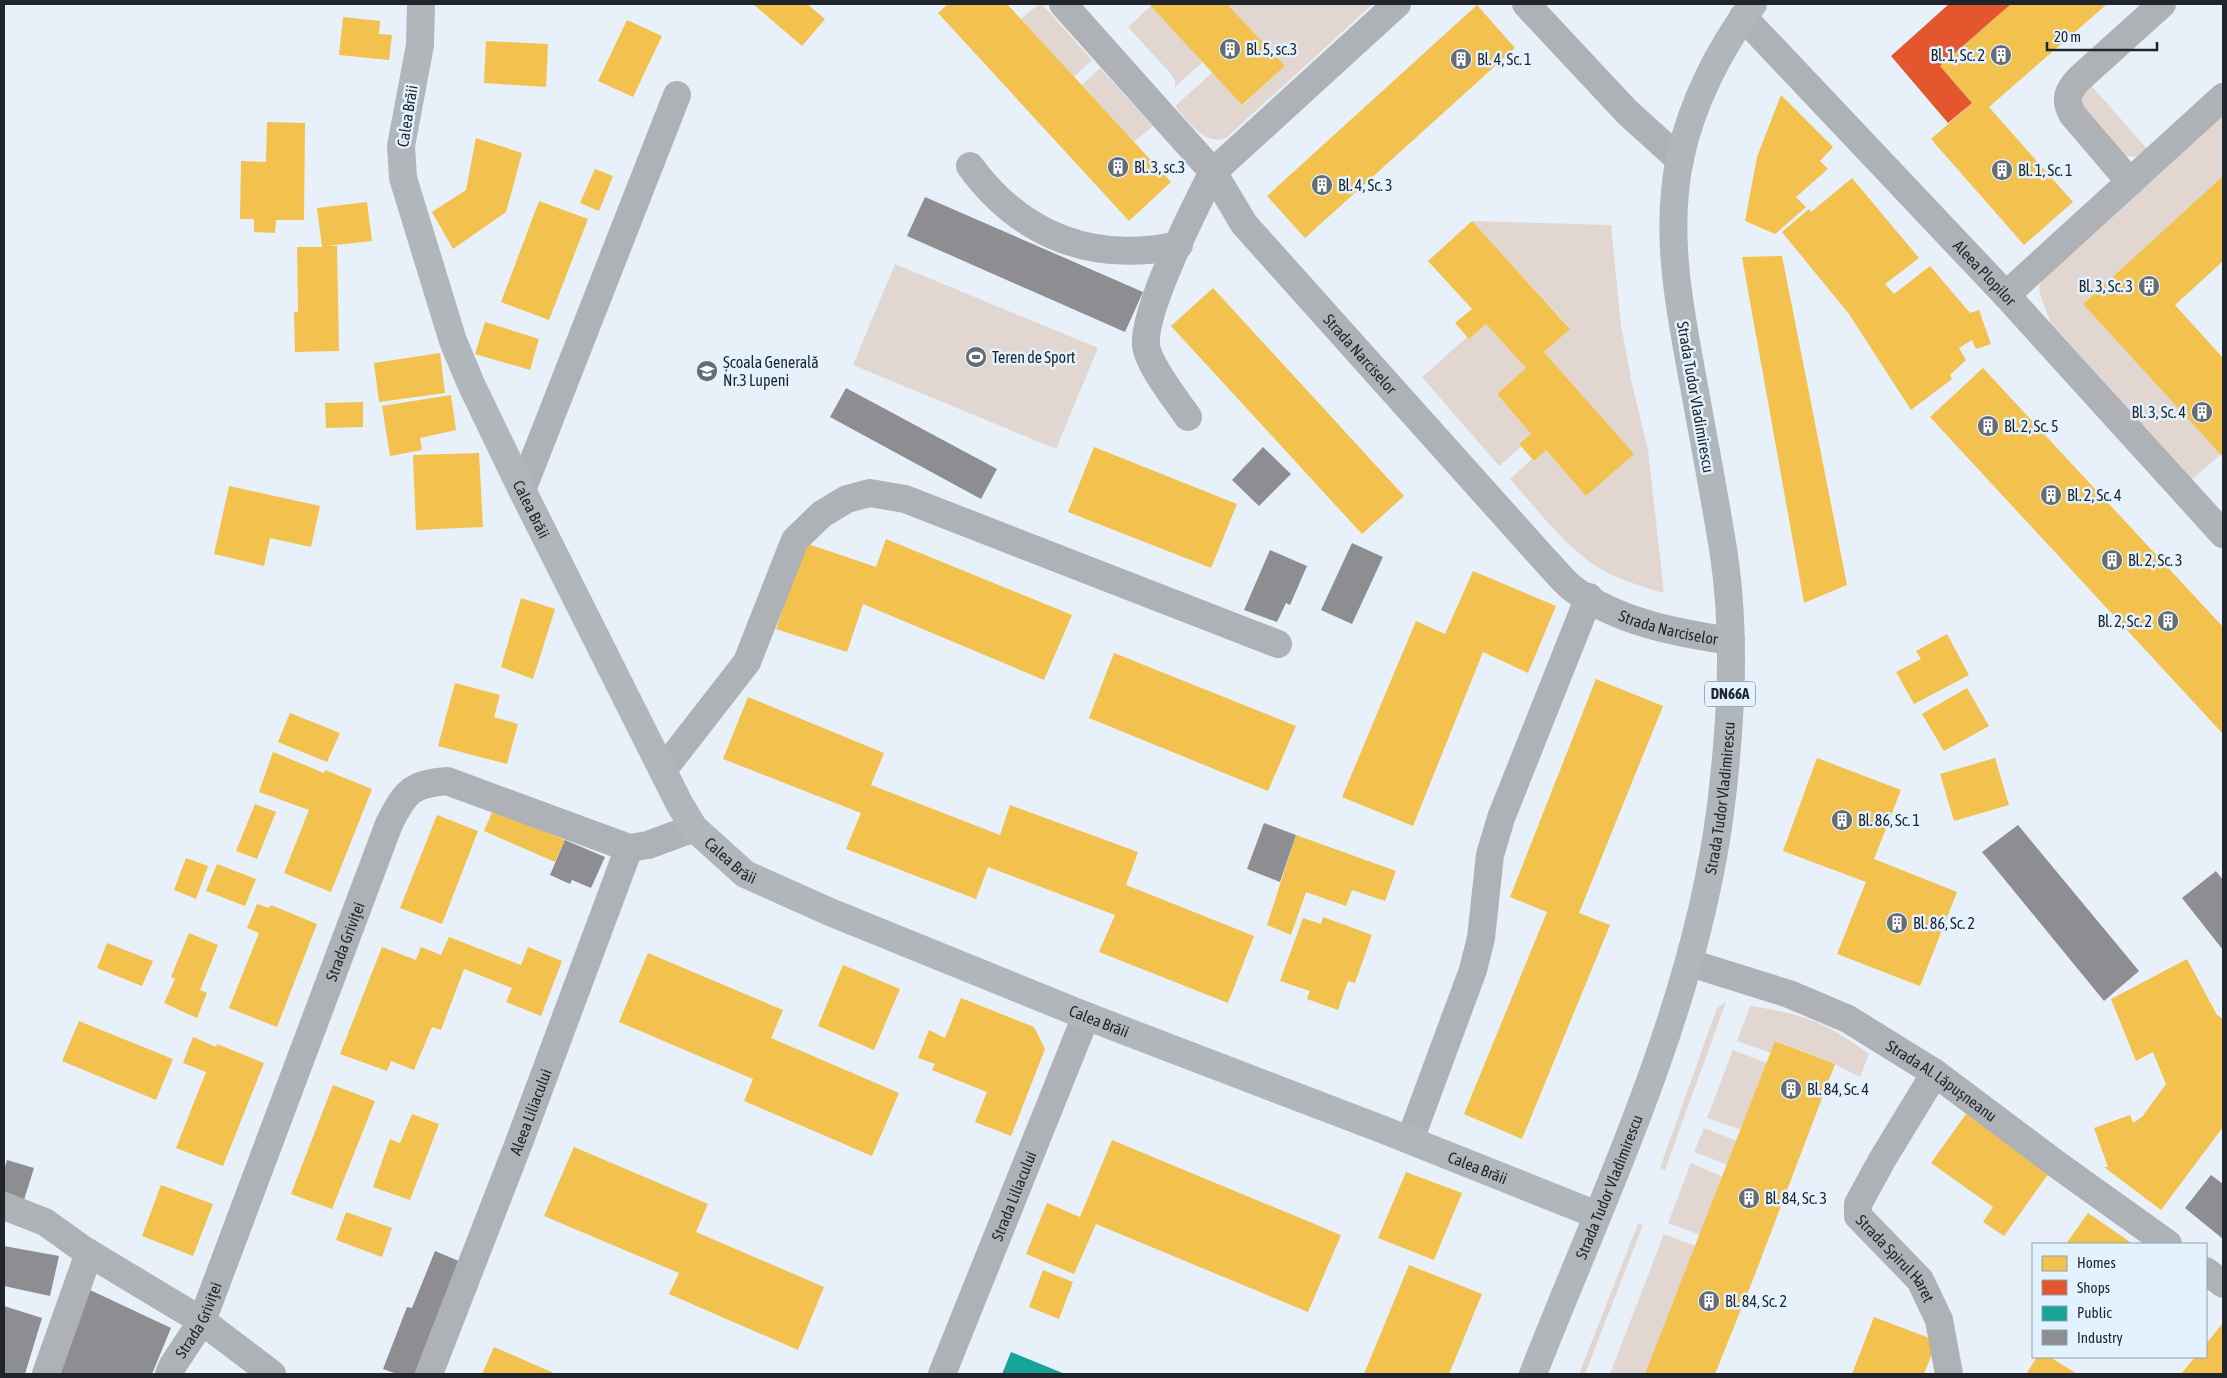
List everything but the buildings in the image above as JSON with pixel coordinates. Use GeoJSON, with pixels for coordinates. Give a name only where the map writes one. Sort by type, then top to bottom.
{"type":"FeatureCollection","features":[{"type":"Feature","properties":{"kind":"main road","name":"Calea Brăii"},"geometry":{"type":"LineString","coordinates":[[421,4],[420,45],[401,146],[403,178],[453,341],[471,384],[522,490],[694,828],[745,874],[830,912],[1086,1016],[1410,1140],[1597,1215]]}},
{"type":"Feature","properties":{"kind":"main road","name":"Strada Tudor Vladimirescu"},"geometry":{"type":"LineString","coordinates":[[1533,1374],[1669,1031],[1690,963],[1704,907],[1721,804],[1728,729],[1731,641],[1724,557],[1678,301],[1673,244],[1675,200],[1680,160],[1702,90],[1748,10]]}},
{"type":"Feature","properties":{"kind":"street","name":"Strada Narciselor"},"geometry":{"type":"LineString","coordinates":[[1063,4],[1213,172],[1244,224],[1572,588],[1607,608],[1672,632],[1731,641]]}},
{"type":"Feature","properties":{"kind":"street"},"geometry":{"type":"LineString","coordinates":[[1188,417],[1163,381],[1146,347],[1146,328],[1179,245],[1213,172],[1397,4]]}},
{"type":"Feature","properties":{"kind":"street"},"geometry":{"type":"LineString","coordinates":[[1526,4],[1627,112],[1680,160]]}},
{"type":"Feature","properties":{"kind":"street"},"geometry":{"type":"LineString","coordinates":[[2130,182],[2072,114],[2067,104],[2068,94],[2072,86],[2080,78],[2162,4]]}},
{"type":"Feature","properties":{"kind":"street","name":"Aleea Plopilor"},"geometry":{"type":"LineString","coordinates":[[1748,10],[2223,534]]}},
{"type":"Feature","properties":{"kind":"street"},"geometry":{"type":"LineString","coordinates":[[522,490],[677,95]]}},
{"type":"Feature","properties":{"kind":"street"},"geometry":{"type":"LineString","coordinates":[[2006,295],[2223,97]]}},
{"type":"Feature","properties":{"kind":"street"},"geometry":{"type":"LineString","coordinates":[[970,166],[984,185],[1002,203],[1041,230],[1070,243],[1095,249],[1121,252],[1150,252],[1179,245]]}},
{"type":"Feature","properties":{"kind":"street"},"geometry":{"type":"LineString","coordinates":[[663,770],[747,662],[794,540],[822,514],[847,499],[870,493],[905,499],[1278,644]]}},
{"type":"Feature","properties":{"kind":"street"},"geometry":{"type":"LineString","coordinates":[[1410,1140],[1473,970],[1481,938],[1490,855],[1501,818],[1588,597]]}},
{"type":"Feature","properties":{"kind":"street","name":"Strada Griviţei"},"geometry":{"type":"LineString","coordinates":[[169,1374],[172,1365],[202,1321],[389,824],[401,801],[411,789],[426,783],[447,781],[629,848]]}},
{"type":"Feature","properties":{"kind":"street"},"geometry":{"type":"LineString","coordinates":[[629,848],[648,845],[694,828]]}},
{"type":"Feature","properties":{"kind":"street","name":"Aleea Liliacului"},"geometry":{"type":"LineString","coordinates":[[429,1374],[520,1140],[629,848]]}},
{"type":"Feature","properties":{"kind":"street","name":"Strada Al. Lăpușneanu"},"geometry":{"type":"LineString","coordinates":[[1690,963],[1790,994],[1848,1019],[1935,1073],[2059,1166],[2167,1243]]}},
{"type":"Feature","properties":{"kind":"street","name":"Strada Liliacului"},"geometry":{"type":"LineString","coordinates":[[942,1374],[1086,1016]]}},
{"type":"Feature","properties":{"kind":"street","name":"Strada Spirul Haret"},"geometry":{"type":"LineString","coordinates":[[1935,1073],[1858,1204],[1858,1216],[1920,1280],[1939,1320],[1949,1374]]}},
{"type":"Feature","properties":{"kind":"street"},"geometry":{"type":"LineString","coordinates":[[4,1206],[45,1222],[89,1253],[202,1321],[272,1374]]}},
{"type":"Feature","properties":{"kind":"street"},"geometry":{"type":"LineString","coordinates":[[46,1374],[89,1253]]}},
{"type":"Feature","properties":{"kind":"street"},"geometry":{"type":"LineString","coordinates":[[2207,1272],[2223,1284]]}},
{"type":"Feature","properties":{"kind":"shaded area"},"geometry":{"type":"Polygon","coordinates":[[[1039,4],[1042,4],[1092,60],[1074,77],[1021,19],[1039,4]]]}},
{"type":"Feature","properties":{"kind":"shaded area"},"geometry":{"type":"Polygon","coordinates":[[[1227,4],[1373,4],[1226,138],[1218,140],[1197,131],[1175,106],[1213,72],[1243,105],[1285,66],[1227,4]]]}},
{"type":"Feature","properties":{"kind":"shaded area"},"geometry":{"type":"Polygon","coordinates":[[[1151,6],[1203,62],[1175,87],[1175,80],[1170,73],[1128,27],[1151,6]]]}},
{"type":"Feature","properties":{"kind":"shaded area"},"geometry":{"type":"Polygon","coordinates":[[[1100,68],[1153,126],[1134,142],[1082,85],[1100,68]]]}},
{"type":"Feature","properties":{"kind":"shaded area"},"geometry":{"type":"Polygon","coordinates":[[[2089,83],[2150,152],[2135,157],[2113,149],[2083,108],[2082,97],[2089,83]]]}},
{"type":"Feature","properties":{"kind":"shaded area"},"geometry":{"type":"Polygon","coordinates":[[[2223,109],[2223,176],[2083,304],[2221,454],[2191,480],[2051,323],[2041,298],[2039,287],[2042,279],[2223,109]]]}},
{"type":"Feature","properties":{"kind":"shaded area"},"geometry":{"type":"Polygon","coordinates":[[[1472,221],[1611,225],[1621,325],[1632,384],[1648,450],[1664,593],[1619,578],[1593,564],[1570,546],[1510,479],[1532,459],[1534,461],[1546,450],[1586,496],[1633,454],[1544,352],[1570,328],[1472,221]]]}},
{"type":"Feature","properties":{"kind":"shaded area","name":"Teren de Sport"},"geometry":{"type":"Polygon","coordinates":[[[895,264],[1098,348],[1056,449],[853,365],[895,264]]]}},
{"type":"Feature","properties":{"kind":"shaded area"},"geometry":{"type":"Polygon","coordinates":[[[1486,324],[1526,368],[1497,394],[1531,434],[1519,444],[1521,447],[1499,466],[1422,377],[1467,337],[1469,339],[1486,324]]]}},
{"type":"Feature","properties":{"kind":"shaded area"},"geometry":{"type":"Polygon","coordinates":[[[1726,1002],[1665,1170],[1660,1168],[1717,1008],[1726,1002]]]}},
{"type":"Feature","properties":{"kind":"shaded area"},"geometry":{"type":"Polygon","coordinates":[[[1750,1006],[1800,1016],[1826,1027],[1853,1043],[1869,1054],[1860,1077],[1835,1064],[1776,1041],[1771,1053],[1737,1041],[1750,1006]]]}},
{"type":"Feature","properties":{"kind":"shaded area"},"geometry":{"type":"Polygon","coordinates":[[[1733,1050],[1767,1063],[1742,1130],[1707,1118],[1733,1050]]]}},
{"type":"Feature","properties":{"kind":"shaded area"},"geometry":{"type":"Polygon","coordinates":[[[1704,1128],[1737,1141],[1728,1165],[1694,1152],[1704,1128]]]}},
{"type":"Feature","properties":{"kind":"shaded area"},"geometry":{"type":"Polygon","coordinates":[[[1691,1163],[1723,1177],[1700,1235],[1668,1223],[1691,1163]]]}},
{"type":"Feature","properties":{"kind":"shaded area"},"geometry":{"type":"Polygon","coordinates":[[[1638,1224],[1643,1225],[1585,1374],[1579,1374],[1638,1224]]]}},
{"type":"Feature","properties":{"kind":"shaded area"},"geometry":{"type":"Polygon","coordinates":[[[1664,1234],[1695,1246],[1693,1253],[1645,1374],[1610,1374],[1664,1234]]]}},
{"type":"Feature","properties":{"kind":"place","name":"Bl. 5, sc.3"},"geometry":{"type":"Point","coordinates":[1230,49]}},
{"type":"Feature","properties":{"kind":"place","name":"Bl. 1, Sc. 2"},"geometry":{"type":"Point","coordinates":[2001,55]}},
{"type":"Feature","properties":{"kind":"place","name":"Bl. 4, Sc. 1"},"geometry":{"type":"Point","coordinates":[1461,59]}},
{"type":"Feature","properties":{"kind":"place","name":"Bl. 3, sc.3"},"geometry":{"type":"Point","coordinates":[1118,167]}},
{"type":"Feature","properties":{"kind":"place","name":"Bl. 1, Sc. 1"},"geometry":{"type":"Point","coordinates":[2002,170]}},
{"type":"Feature","properties":{"kind":"place","name":"Bl. 4, Sc. 3"},"geometry":{"type":"Point","coordinates":[1322,185]}},
{"type":"Feature","properties":{"kind":"place","name":"Bl. 3, Sc. 3"},"geometry":{"type":"Point","coordinates":[2149,286]}},
{"type":"Feature","properties":{"kind":"place","name":"Teren de Sport"},"geometry":{"type":"Point","coordinates":[976,357]}},
{"type":"Feature","properties":{"kind":"place","name":"Școala Generală Nr.3 Lupeni"},"geometry":{"type":"Point","coordinates":[707,371]}},
{"type":"Feature","properties":{"kind":"place","name":"Bl. 3, Sc. 4"},"geometry":{"type":"Point","coordinates":[2202,412]}},
{"type":"Feature","properties":{"kind":"place","name":"Bl. 2, Sc. 5"},"geometry":{"type":"Point","coordinates":[1988,426]}},
{"type":"Feature","properties":{"kind":"place","name":"Bl. 2, Sc. 4"},"geometry":{"type":"Point","coordinates":[2051,495]}},
{"type":"Feature","properties":{"kind":"place","name":"Bl. 2, Sc. 3"},"geometry":{"type":"Point","coordinates":[2112,560]}},
{"type":"Feature","properties":{"kind":"place","name":"Bl. 2, Sc. 2"},"geometry":{"type":"Point","coordinates":[2168,621]}},
{"type":"Feature","properties":{"kind":"place","name":"Bl. 86, Sc. 1"},"geometry":{"type":"Point","coordinates":[1842,820]}},
{"type":"Feature","properties":{"kind":"place","name":"Bl. 86, Sc. 2"},"geometry":{"type":"Point","coordinates":[1897,923]}},
{"type":"Feature","properties":{"kind":"place","name":"Bl. 84, Sc. 4"},"geometry":{"type":"Point","coordinates":[1791,1089]}},
{"type":"Feature","properties":{"kind":"place","name":"Bl. 84, Sc. 3"},"geometry":{"type":"Point","coordinates":[1749,1198]}},
{"type":"Feature","properties":{"kind":"place","name":"Bl. 84, Sc. 2"},"geometry":{"type":"Point","coordinates":[1709,1301]}}]}
